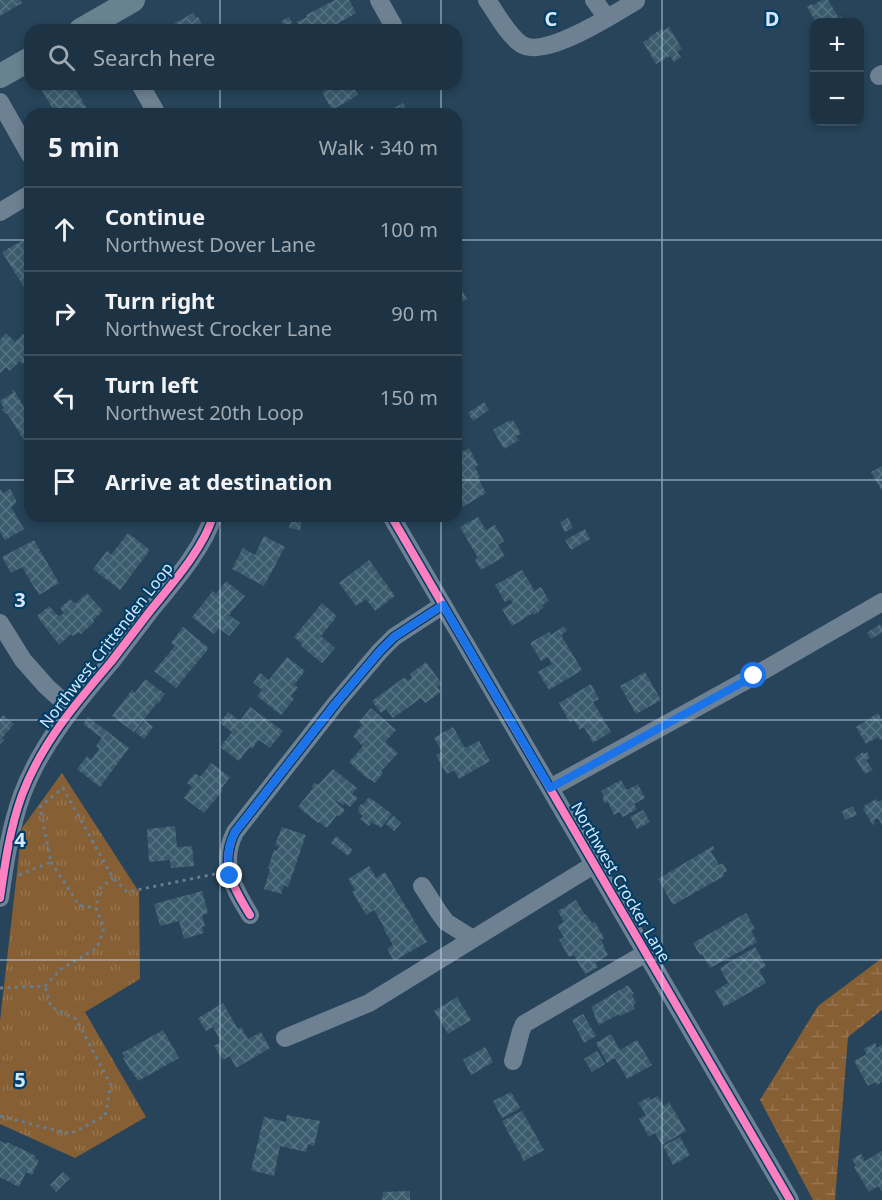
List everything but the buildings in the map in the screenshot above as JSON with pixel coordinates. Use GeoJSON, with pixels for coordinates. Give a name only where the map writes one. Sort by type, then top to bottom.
{"type":"FeatureCollection","features":[{"type":"Feature","properties":{"kind":"main road"},"geometry":{"type":"LineString","coordinates":[[105,24],[134,0]]}},
{"type":"Feature","properties":{"kind":"main road"},"geometry":{"type":"LineString","coordinates":[[0,76],[24,62]]}},
{"type":"Feature","properties":{"kind":"street"},"geometry":{"type":"LineString","coordinates":[[379,0],[392,24]]}},
{"type":"Feature","properties":{"kind":"street"},"geometry":{"type":"LineString","coordinates":[[487,0],[509,32],[522,45],[536,49],[589,28],[636,1]]}},
{"type":"Feature","properties":{"kind":"street"},"geometry":{"type":"LineString","coordinates":[[594,0],[607,18]]}},
{"type":"Feature","properties":{"kind":"street"},"geometry":{"type":"LineString","coordinates":[[144,90],[154,108]]}},
{"type":"Feature","properties":{"kind":"street"},"geometry":{"type":"LineString","coordinates":[[0,102],[24,144]]}},
{"type":"Feature","properties":{"kind":"street"},"geometry":{"type":"LineString","coordinates":[[0,212],[24,198]]}},
{"type":"Feature","properties":{"kind":"street","name":"Northwest Crittenden Loop"},"geometry":{"type":"LineString","coordinates":[[0,898],[9,839],[30,775],[71,709],[196,551],[212,522]]}},
{"type":"Feature","properties":{"kind":"street","name":"Northwest Crocker Lane"},"geometry":{"type":"LineString","coordinates":[[395,522],[790,1200]]}},
{"type":"Feature","properties":{"kind":"street"},"geometry":{"type":"LineString","coordinates":[[550,788],[754,676],[882,602]]}},
{"type":"Feature","properties":{"kind":"street"},"geometry":{"type":"LineString","coordinates":[[250,915],[234,889],[229,871],[228,852],[235,832],[336,703],[380,651],[394,637],[443,605]]}},
{"type":"Feature","properties":{"kind":"street"},"geometry":{"type":"LineString","coordinates":[[0,623],[23,660],[71,709]]}},
{"type":"Feature","properties":{"kind":"street"},"geometry":{"type":"LineString","coordinates":[[285,1038],[369,1003],[595,864]]}},
{"type":"Feature","properties":{"kind":"street"},"geometry":{"type":"LineString","coordinates":[[422,886],[446,922],[473,939]]}},
{"type":"Feature","properties":{"kind":"street"},"geometry":{"type":"LineString","coordinates":[[513,1061],[524,1024],[646,953]]}},
{"type":"Feature","properties":{"kind":"path"},"geometry":{"type":"LineString","coordinates":[[96,908],[79,904],[51,862],[40,807],[63,788],[113,878],[127,892],[229,871]]}},
{"type":"Feature","properties":{"kind":"path"},"geometry":{"type":"LineString","coordinates":[[3,876],[16,877],[51,862]]}},
{"type":"Feature","properties":{"kind":"path"},"geometry":{"type":"LineString","coordinates":[[0,988],[45,986],[61,969],[97,948],[104,928],[96,908],[99,889],[113,878]]}},
{"type":"Feature","properties":{"kind":"path"},"geometry":{"type":"LineString","coordinates":[[0,1116],[70,1134],[105,1116],[111,1085],[76,1019],[51,1007],[45,986]]}},
{"type":"Feature","properties":{"kind":"green space"},"geometry":{"type":"Polygon","coordinates":[[[62,773],[139,892],[140,979],[85,1012],[146,1117],[75,1158],[0,1124],[0,1021],[22,828],[62,773]]]}},
{"type":"Feature","properties":{"kind":"green space"},"geometry":{"type":"Polygon","coordinates":[[[882,958],[882,1010],[848,1037],[835,1200],[813,1200],[760,1100],[818,1006],[882,958]]]}},
{"type":"Feature","properties":{"kind":"cycle path"},"geometry":{"type":"LineString","coordinates":[[0,898],[14,820],[22,795],[39,758],[72,709],[186,566],[211,522]]}},
{"type":"Feature","properties":{"kind":"cycle path"},"geometry":{"type":"LineString","coordinates":[[394,522],[790,1200]]}},
{"type":"Feature","properties":{"kind":"cycle path"},"geometry":{"type":"LineString","coordinates":[[250,915],[238,895],[228,865],[230,844],[235,832],[336,703],[380,651],[394,637],[443,605]]}},
{"type":"Feature","properties":{"kind":"route"},"geometry":{"type":"LineString","coordinates":[[230,876],[228,852],[235,832],[336,703],[394,637],[443,605],[550,788],[623,750],[754,676]]}}]}
